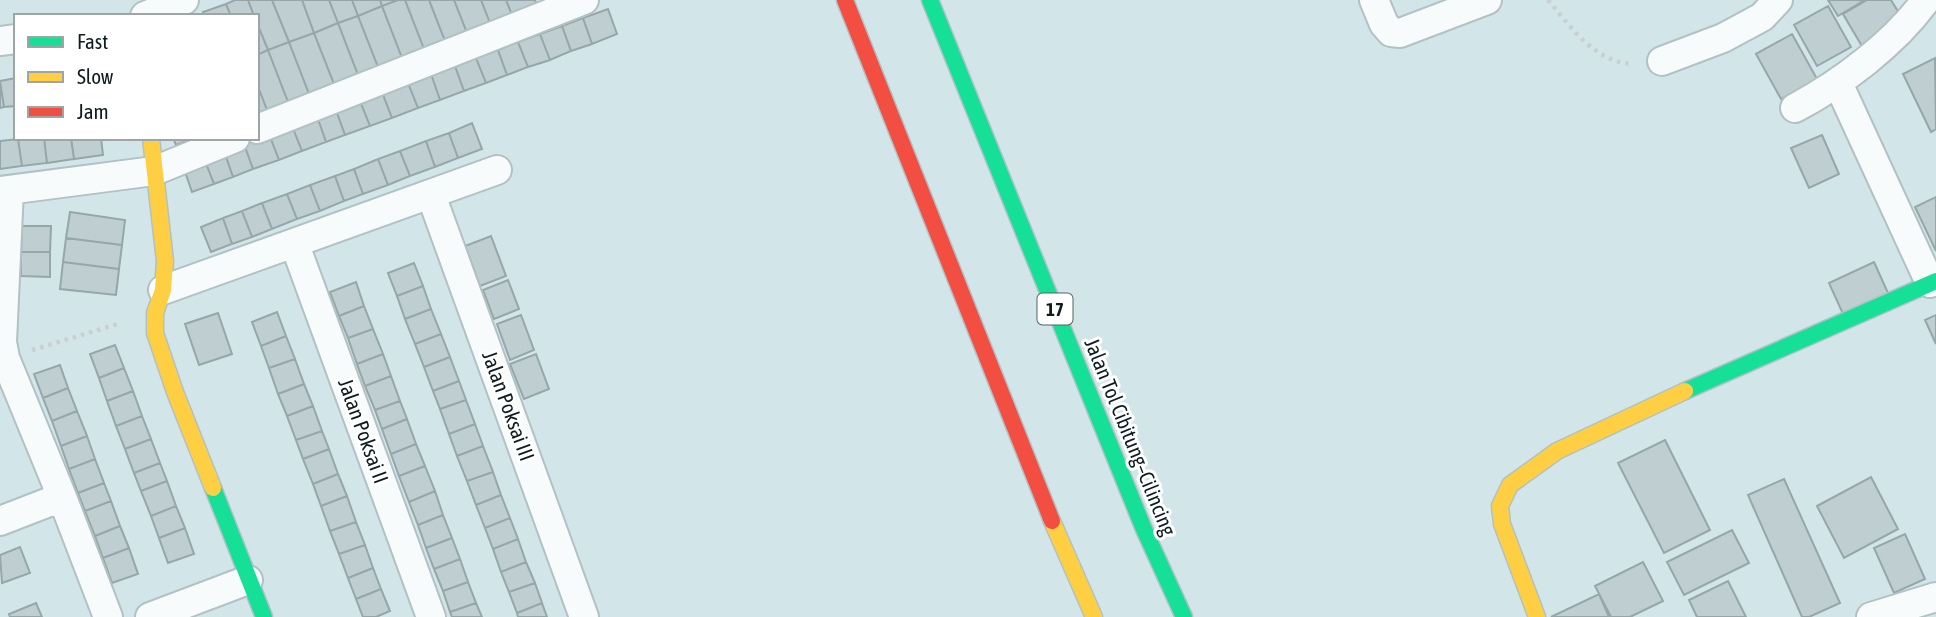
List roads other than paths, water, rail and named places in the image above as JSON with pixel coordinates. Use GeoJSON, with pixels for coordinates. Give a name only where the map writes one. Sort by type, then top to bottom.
{"type":"FeatureCollection","features":[{"type":"Feature","properties":{"kind":"main road"},"geometry":{"type":"LineString","coordinates":[[845,0],[1067,558],[1094,617]]}},
{"type":"Feature","properties":{"kind":"main road","name":"Jalan Tol Cibitung–Cilincing"},"geometry":{"type":"LineString","coordinates":[[930,0],[1143,527],[1184,617]]}},
{"type":"Feature","properties":{"kind":"main road"},"geometry":{"type":"LineString","coordinates":[[151,140],[164,251],[155,333],[264,617]]}},
{"type":"Feature","properties":{"kind":"main road"},"geometry":{"type":"LineString","coordinates":[[1537,617],[1502,524],[1500,506],[1510,485],[1557,451],[1682,392],[1933,282]]}},
{"type":"Feature","properties":{"kind":"street"},"geometry":{"type":"LineString","coordinates":[[150,14],[184,0]]}},
{"type":"Feature","properties":{"kind":"street"},"geometry":{"type":"LineString","coordinates":[[259,129],[584,0]]}},
{"type":"Feature","properties":{"kind":"street"},"geometry":{"type":"LineString","coordinates":[[1374,0],[1384,24],[1391,32],[1400,33],[1487,0]]}},
{"type":"Feature","properties":{"kind":"street"},"geometry":{"type":"LineString","coordinates":[[1662,61],[1723,38],[1762,17],[1778,0]]}},
{"type":"Feature","properties":{"kind":"street"},"geometry":{"type":"LineString","coordinates":[[1795,108],[1838,83],[1899,33],[1926,0]]}},
{"type":"Feature","properties":{"kind":"street"},"geometry":{"type":"LineString","coordinates":[[1838,83],[1933,282]]}},
{"type":"Feature","properties":{"kind":"street"},"geometry":{"type":"LineString","coordinates":[[108,617],[62,497],[2,358],[5,190],[154,171],[230,140]]}},
{"type":"Feature","properties":{"kind":"street"},"geometry":{"type":"LineString","coordinates":[[159,302],[295,245],[497,170]]}},
{"type":"Feature","properties":{"kind":"street","name":"Jalan Poksai III"},"geometry":{"type":"LineString","coordinates":[[431,195],[584,617]]}},
{"type":"Feature","properties":{"kind":"street","name":"Jalan Poksai II"},"geometry":{"type":"LineString","coordinates":[[295,245],[431,617]]}},
{"type":"Feature","properties":{"kind":"street"},"geometry":{"type":"LineString","coordinates":[[0,521],[62,497]]}},
{"type":"Feature","properties":{"kind":"street"},"geometry":{"type":"LineString","coordinates":[[150,617],[248,580]]}},
{"type":"Feature","properties":{"kind":"street"},"geometry":{"type":"LineString","coordinates":[[1871,617],[1936,597]]}}]}
